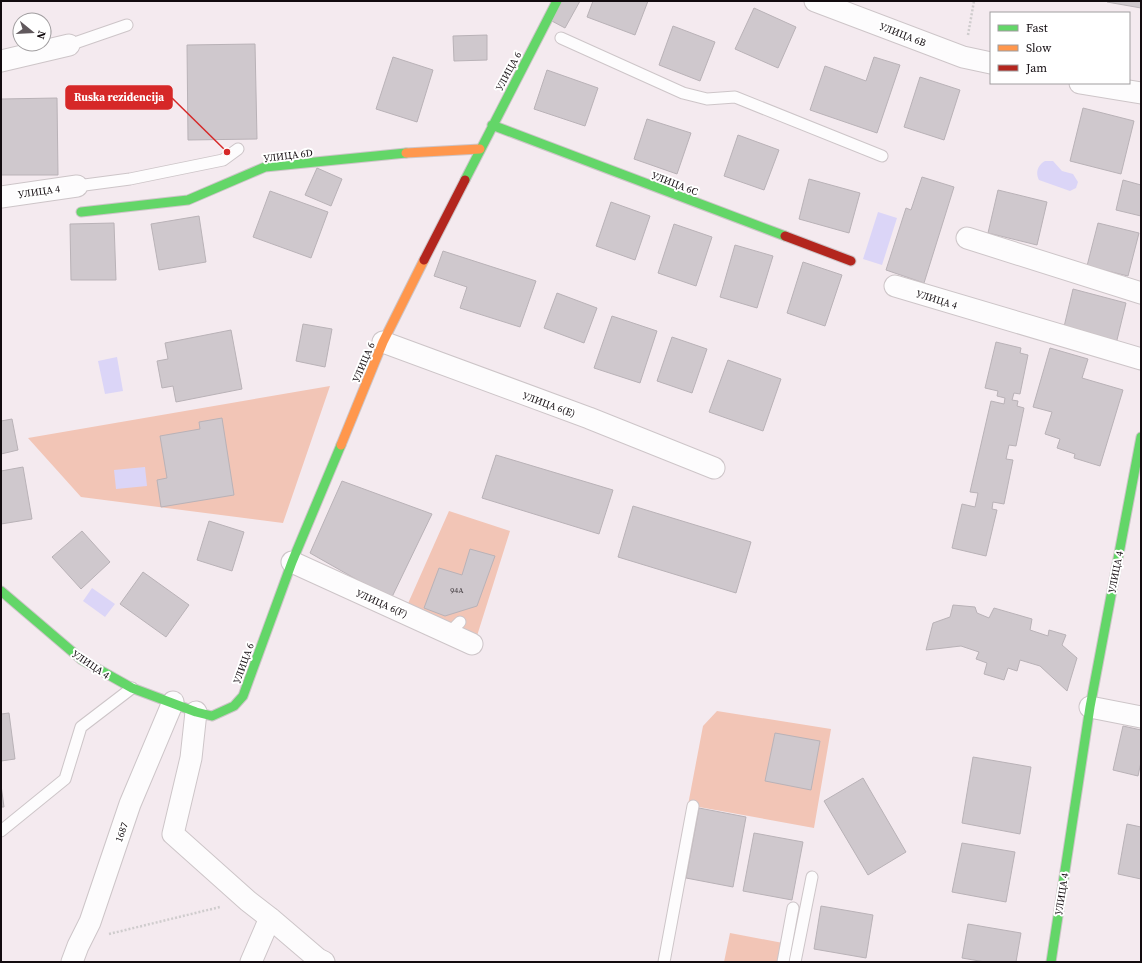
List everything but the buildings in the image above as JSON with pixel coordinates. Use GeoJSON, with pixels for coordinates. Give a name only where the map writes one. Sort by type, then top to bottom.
{"type":"FeatureCollection","features":[{"type":"Feature","properties":{"kind":"street","name":"УЛИЦА 6"},"geometry":{"type":"LineString","coordinates":[[196,712],[212,716],[234,706],[243,696],[292,562],[383,342],[480,148],[557,1]]}},
{"type":"Feature","properties":{"kind":"street","name":"УЛИЦА 6B"},"geometry":{"type":"LineString","coordinates":[[816,1],[963,57],[990,63]]}},
{"type":"Feature","properties":{"kind":"street"},"geometry":{"type":"LineString","coordinates":[[1,60],[68,45]]}},
{"type":"Feature","properties":{"kind":"street"},"geometry":{"type":"LineString","coordinates":[[1086,84],[1141,93]]}},
{"type":"Feature","properties":{"kind":"street","name":"УЛИЦА 6C"},"geometry":{"type":"LineString","coordinates":[[492,126],[851,261]]}},
{"type":"Feature","properties":{"kind":"street","name":"УЛИЦА 6D"},"geometry":{"type":"LineString","coordinates":[[81,212],[188,200],[265,167],[421,152],[480,148]]}},
{"type":"Feature","properties":{"kind":"street","name":"УЛИЦА 4"},"geometry":{"type":"LineString","coordinates":[[1,197],[76,186]]}},
{"type":"Feature","properties":{"kind":"street"},"geometry":{"type":"LineString","coordinates":[[967,238],[1141,292]]}},
{"type":"Feature","properties":{"kind":"street","name":"УЛИЦА 4"},"geometry":{"type":"LineString","coordinates":[[895,286],[1141,359]]}},
{"type":"Feature","properties":{"kind":"street","name":"УЛИЦА 6(E)"},"geometry":{"type":"LineString","coordinates":[[383,342],[589,418],[714,468]]}},
{"type":"Feature","properties":{"kind":"street","name":"УЛИЦА 4"},"geometry":{"type":"LineString","coordinates":[[1051,962],[1090,707],[1141,437]]}},
{"type":"Feature","properties":{"kind":"street","name":"УЛИЦА 6(F)"},"geometry":{"type":"LineString","coordinates":[[292,562],[455,628],[472,644]]}},
{"type":"Feature","properties":{"kind":"street","name":"УЛИЦА 4"},"geometry":{"type":"LineString","coordinates":[[1,591],[82,660],[132,688],[173,702],[196,712]]}},
{"type":"Feature","properties":{"kind":"street","name":"1687"},"geometry":{"type":"LineString","coordinates":[[75,954],[90,922],[130,804],[173,702]]}},
{"type":"Feature","properties":{"kind":"street"},"geometry":{"type":"LineString","coordinates":[[1090,707],[1141,717]]}},
{"type":"Feature","properties":{"kind":"street"},"geometry":{"type":"LineString","coordinates":[[196,712],[191,758],[173,834],[248,901],[318,959],[324,962]]}},
{"type":"Feature","properties":{"kind":"street"},"geometry":{"type":"LineString","coordinates":[[251,962],[270,918]]}},
{"type":"Feature","properties":{"kind":"lane"},"geometry":{"type":"LineString","coordinates":[[68,45],[127,25]]}},
{"type":"Feature","properties":{"kind":"lane"},"geometry":{"type":"LineString","coordinates":[[561,38],[683,93],[707,99],[735,97],[882,156]]}},
{"type":"Feature","properties":{"kind":"lane"},"geometry":{"type":"LineString","coordinates":[[76,186],[130,179],[223,160],[238,149]]}},
{"type":"Feature","properties":{"kind":"lane"},"geometry":{"type":"LineString","coordinates":[[1,831],[65,779],[81,727],[132,688]]}},
{"type":"Feature","properties":{"kind":"lane"},"geometry":{"type":"LineString","coordinates":[[664,962],[693,806]]}},
{"type":"Feature","properties":{"kind":"lane"},"geometry":{"type":"LineString","coordinates":[[795,962],[812,877]]}},
{"type":"Feature","properties":{"kind":"lane"},"geometry":{"type":"LineString","coordinates":[[782,962],[793,908]]}},
{"type":"Feature","properties":{"kind":"path"},"geometry":{"type":"LineString","coordinates":[[963,57],[974,1]]}},
{"type":"Feature","properties":{"kind":"path"},"geometry":{"type":"LineString","coordinates":[[75,954],[110,934],[248,901]]}},
{"type":"Feature","properties":{"kind":"shaded area"},"geometry":{"type":"Polygon","coordinates":[[[1045,161],[1053,161],[1062,171],[1073,174],[1078,182],[1076,188],[1070,191],[1039,180],[1037,174],[1038,169],[1045,161]]]}},
{"type":"Feature","properties":{"kind":"shaded area"},"geometry":{"type":"Polygon","coordinates":[[[878,212],[897,218],[882,265],[863,259],[878,212]]]}},
{"type":"Feature","properties":{"kind":"shaded area"},"geometry":{"type":"Polygon","coordinates":[[[117,357],[123,391],[105,394],[98,361],[117,357]]]}},
{"type":"Feature","properties":{"kind":"shaded area"},"geometry":{"type":"Polygon","coordinates":[[[330,386],[283,523],[81,497],[28,438],[330,386]]]}},
{"type":"Feature","properties":{"kind":"shaded area"},"geometry":{"type":"Polygon","coordinates":[[[145,467],[147,486],[116,489],[114,470],[145,467]]]}},
{"type":"Feature","properties":{"kind":"shaded area"},"geometry":{"type":"Polygon","coordinates":[[[449,511],[510,531],[476,639],[406,608],[449,511]]]}},
{"type":"Feature","properties":{"kind":"shaded area"},"geometry":{"type":"Polygon","coordinates":[[[92,588],[115,604],[105,617],[83,601],[92,588]]]}},
{"type":"Feature","properties":{"kind":"shaded area"},"geometry":{"type":"Polygon","coordinates":[[[717,711],[831,729],[814,828],[688,805],[703,726],[717,711]]]}},
{"type":"Feature","properties":{"kind":"shaded area"},"geometry":{"type":"Polygon","coordinates":[[[730,933],[783,943],[778,962],[724,962],[730,933]]]}},
{"type":"Feature","properties":{"kind":"traffic: fast"},"geometry":{"type":"LineString","coordinates":[[465,180],[557,1]]}},
{"type":"Feature","properties":{"kind":"traffic: fast"},"geometry":{"type":"LineString","coordinates":[[492,125],[785,236]]}},
{"type":"Feature","properties":{"kind":"traffic: fast"},"geometry":{"type":"LineString","coordinates":[[81,212],[188,200],[265,167],[406,153]]}},
{"type":"Feature","properties":{"kind":"traffic: fast"},"geometry":{"type":"LineString","coordinates":[[1051,962],[1090,707],[1141,437]]}},
{"type":"Feature","properties":{"kind":"traffic: fast"},"geometry":{"type":"LineString","coordinates":[[1,591],[82,660],[132,688],[196,712],[212,716],[234,706],[243,696],[292,562],[341,445]]}},
{"type":"Feature","properties":{"kind":"traffic: slow"},"geometry":{"type":"LineString","coordinates":[[406,153],[480,149]]}},
{"type":"Feature","properties":{"kind":"traffic: slow"},"geometry":{"type":"LineString","coordinates":[[341,445],[383,342],[424,260]]}},
{"type":"Feature","properties":{"kind":"traffic: jam"},"geometry":{"type":"LineString","coordinates":[[424,260],[465,180]]}},
{"type":"Feature","properties":{"kind":"traffic: jam"},"geometry":{"type":"LineString","coordinates":[[785,236],[851,261]]}},
{"type":"Feature","properties":{"kind":"place","name":"Ruska rezidencija"},"geometry":{"type":"Point","coordinates":[227,152]}}]}
